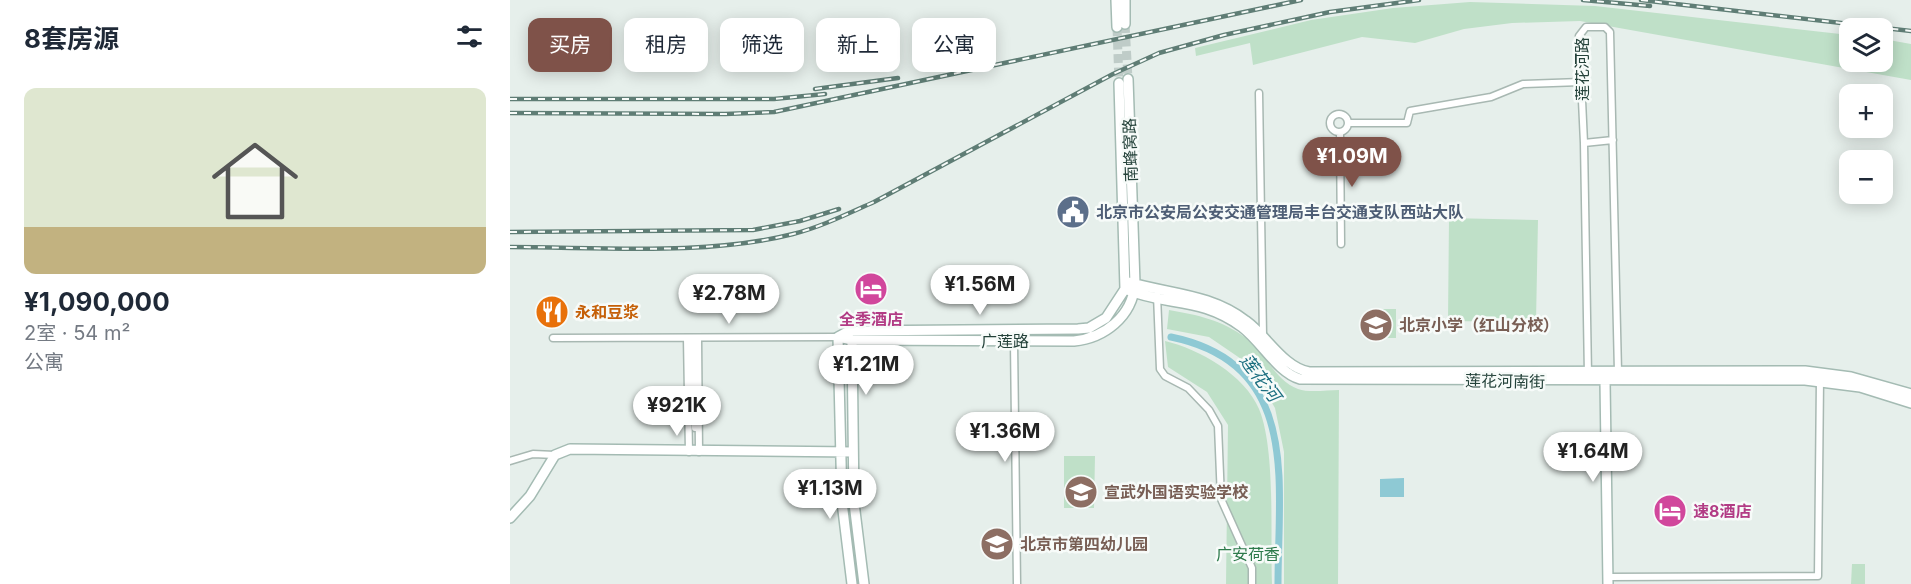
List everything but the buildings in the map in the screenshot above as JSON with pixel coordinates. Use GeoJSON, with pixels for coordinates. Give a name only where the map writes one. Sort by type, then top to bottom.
{"type":"FeatureCollection","features":[{"type":"Feature","properties":{"kind":"main road"},"geometry":{"type":"LineString","coordinates":[[1116,0],[1121,25],[1125,0]]}},
{"type":"Feature","properties":{"kind":"main road","name":"南蜂窝路"},"geometry":{"type":"LineString","coordinates":[[1124,81],[1130,287]]}},
{"type":"Feature","properties":{"kind":"main road","name":"莲花河南街"},"geometry":{"type":"LineString","coordinates":[[1130,287],[1200,305],[1224,316],[1251,334],[1287,373],[1300,379],[1820,377],[1871,382],[1911,394]]}},
{"type":"Feature","properties":{"kind":"main road","name":"广莲路"},"geometry":{"type":"LineString","coordinates":[[838,337],[849,331],[1089,328],[1113,311],[1130,287]]}},
{"type":"Feature","properties":{"kind":"main road","name":"广莲路"},"geometry":{"type":"LineString","coordinates":[[838,337],[852,340],[1074,341],[1102,335],[1114,326],[1130,287]]}},
{"type":"Feature","properties":{"kind":"main road","name":"莲花河南街"},"geometry":{"type":"LineString","coordinates":[[1157,294],[1194,295],[1218,304],[1238,315],[1263,335],[1291,364],[1309,372],[1588,377],[1605,381],[1618,376]]}},
{"type":"Feature","properties":{"kind":"main road"},"geometry":{"type":"LineString","coordinates":[[838,337],[839,453],[843,512],[852,584]]}},
{"type":"Feature","properties":{"kind":"main road"},"geometry":{"type":"LineString","coordinates":[[852,340],[854,503],[864,584]]}},
{"type":"Feature","properties":{"kind":"main road","name":"莲花河南街"},"geometry":{"type":"LineString","coordinates":[[1820,377],[1911,403]]}},
{"type":"Feature","properties":{"kind":"main road"},"geometry":{"type":"LineString","coordinates":[[1605,381],[1608,580]]}},
{"type":"Feature","properties":{"kind":"main road"},"geometry":{"type":"LineString","coordinates":[[510,518],[530,496],[555,455],[570,449],[654,448],[695,452],[853,452]]}},
{"type":"Feature","properties":{"kind":"street","name":"莲花河路"},"geometry":{"type":"LineString","coordinates":[[1588,377],[1580,33],[1586,27],[1605,27],[1610,32],[1618,376]]}},
{"type":"Feature","properties":{"kind":"street"},"geometry":{"type":"LineString","coordinates":[[1348,123],[1407,123],[1410,111],[1491,98],[1523,84],[1581,82]]}},
{"type":"Feature","properties":{"kind":"street"},"geometry":{"type":"LineString","coordinates":[[1259,93],[1263,335]]}},
{"type":"Feature","properties":{"kind":"street"},"geometry":{"type":"LineString","coordinates":[[1337,114],[1343,115],[1348,123],[1347,128],[1340,133],[1331,129],[1329,123],[1331,117],[1337,114]]}},
{"type":"Feature","properties":{"kind":"street"},"geometry":{"type":"LineString","coordinates":[[1340,133],[1341,244]]}},
{"type":"Feature","properties":{"kind":"street"},"geometry":{"type":"LineString","coordinates":[[1584,143],[1613,140]]}},
{"type":"Feature","properties":{"kind":"street"},"geometry":{"type":"LineString","coordinates":[[1157,294],[1160,369],[1165,376],[1188,388],[1209,410],[1218,426],[1221,499],[1252,568],[1252,584]]}},
{"type":"Feature","properties":{"kind":"street","name":"广莲路"},"geometry":{"type":"LineString","coordinates":[[553,338],[838,337]]}},
{"type":"Feature","properties":{"kind":"street"},"geometry":{"type":"LineString","coordinates":[[692,338],[695,452]]}},
{"type":"Feature","properties":{"kind":"street"},"geometry":{"type":"LineString","coordinates":[[692,338],[695,452]]}},
{"type":"Feature","properties":{"kind":"street"},"geometry":{"type":"LineString","coordinates":[[1014,342],[1017,584]]}},
{"type":"Feature","properties":{"kind":"street"},"geometry":{"type":"LineString","coordinates":[[1608,580],[1818,576],[1820,377]]}},
{"type":"Feature","properties":{"kind":"street"},"geometry":{"type":"LineString","coordinates":[[510,461],[533,454],[555,455]]}},
{"type":"Feature","properties":{"kind":"green space"},"geometry":{"type":"Polygon","coordinates":[[[1470,2],[1595,6],[1839,34],[1839,67],[1580,21],[1512,23],[1464,29],[1415,43],[1362,37],[1253,65],[1250,43],[1196,56],[1195,48],[1311,20],[1393,8],[1470,2]]]}},
{"type":"Feature","properties":{"kind":"green space"},"geometry":{"type":"Polygon","coordinates":[[[1893,41],[1911,44],[1911,80],[1866,72],[1893,72],[1893,41]]]}},
{"type":"Feature","properties":{"kind":"green space"},"geometry":{"type":"Polygon","coordinates":[[[1449,218],[1538,220],[1536,322],[1448,321],[1449,218]]]}},
{"type":"Feature","properties":{"kind":"green space"},"geometry":{"type":"Polygon","coordinates":[[[1382,309],[1396,309],[1396,338],[1382,338],[1382,309]]]}},
{"type":"Feature","properties":{"kind":"green space"},"geometry":{"type":"Polygon","coordinates":[[[1169,310],[1209,319],[1237,332],[1253,344],[1276,373],[1298,389],[1339,390],[1338,584],[1284,584],[1284,452],[1275,408],[1250,365],[1209,337],[1167,329],[1169,310]]]}},
{"type":"Feature","properties":{"kind":"green space","name":"广安荷香"},"geometry":{"type":"Polygon","coordinates":[[[1165,341],[1192,350],[1220,365],[1243,385],[1259,409],[1268,447],[1270,470],[1272,584],[1226,584],[1228,425],[1207,392],[1168,367],[1165,341]]]}},
{"type":"Feature","properties":{"kind":"green space"},"geometry":{"type":"Polygon","coordinates":[[[1064,456],[1095,456],[1094,508],[1064,508],[1064,456]]]}},
{"type":"Feature","properties":{"kind":"green space"},"geometry":{"type":"Polygon","coordinates":[[[1852,564],[1865,564],[1865,584],[1851,584],[1852,564]]]}},
{"type":"Feature","properties":{"kind":"water"},"geometry":{"type":"Polygon","coordinates":[[[1404,478],[1404,497],[1380,497],[1380,479],[1404,478]]]}},
{"type":"Feature","properties":{"kind":"waterway","name":"莲花河"},"geometry":{"type":"LineString","coordinates":[[1171,337],[1213,351],[1243,372],[1262,400],[1273,432],[1278,468],[1280,506],[1278,584]]}},
{"type":"Feature","properties":{"kind":"tunnel"},"geometry":{"type":"LineString","coordinates":[[1125,24],[1128,79]]}},
{"type":"Feature","properties":{"kind":"tunnel"},"geometry":{"type":"LineString","coordinates":[[1117,27],[1119,83]]}},
{"type":"Feature","properties":{"kind":"railway"},"geometry":{"type":"LineString","coordinates":[[510,113],[725,114],[774,112],[1301,0]]}},
{"type":"Feature","properties":{"kind":"railway"},"geometry":{"type":"LineString","coordinates":[[510,247],[689,248],[760,241],[793,234],[824,224],[874,202],[1113,74],[1159,53],[1224,35],[1330,12],[1419,0]]}},
{"type":"Feature","properties":{"kind":"railway"},"geometry":{"type":"LineString","coordinates":[[1583,0],[1650,6]]}},
{"type":"Feature","properties":{"kind":"railway"},"geometry":{"type":"LineString","coordinates":[[1641,0],[1911,31]]}},
{"type":"Feature","properties":{"kind":"railway"},"geometry":{"type":"LineString","coordinates":[[815,89],[898,78]]}},
{"type":"Feature","properties":{"kind":"railway"},"geometry":{"type":"LineString","coordinates":[[510,99],[774,99],[825,94]]}},
{"type":"Feature","properties":{"kind":"railway"},"geometry":{"type":"LineString","coordinates":[[510,232],[753,230],[800,221],[839,209]]}},
{"type":"Feature","properties":{"kind":"place","name":"北京市公安局公安交通管理局丰台交通支队西站大队"},"geometry":{"type":"Point","coordinates":[1073,212]}},
{"type":"Feature","properties":{"kind":"place","name":"全季酒店"},"geometry":{"type":"Point","coordinates":[871,289]}},
{"type":"Feature","properties":{"kind":"place","name":"永和豆浆"},"geometry":{"type":"Point","coordinates":[552,312]}},
{"type":"Feature","properties":{"kind":"place","name":"北京小学（红山分校）"},"geometry":{"type":"Point","coordinates":[1376,325]}},
{"type":"Feature","properties":{"kind":"place","name":"宣武外国语实验学校"},"geometry":{"type":"Point","coordinates":[1081,492]}},
{"type":"Feature","properties":{"kind":"place","name":"速8酒店"},"geometry":{"type":"Point","coordinates":[1670,511]}},
{"type":"Feature","properties":{"kind":"place","name":"北京市第四幼儿园"},"geometry":{"type":"Point","coordinates":[997,544]}}]}
